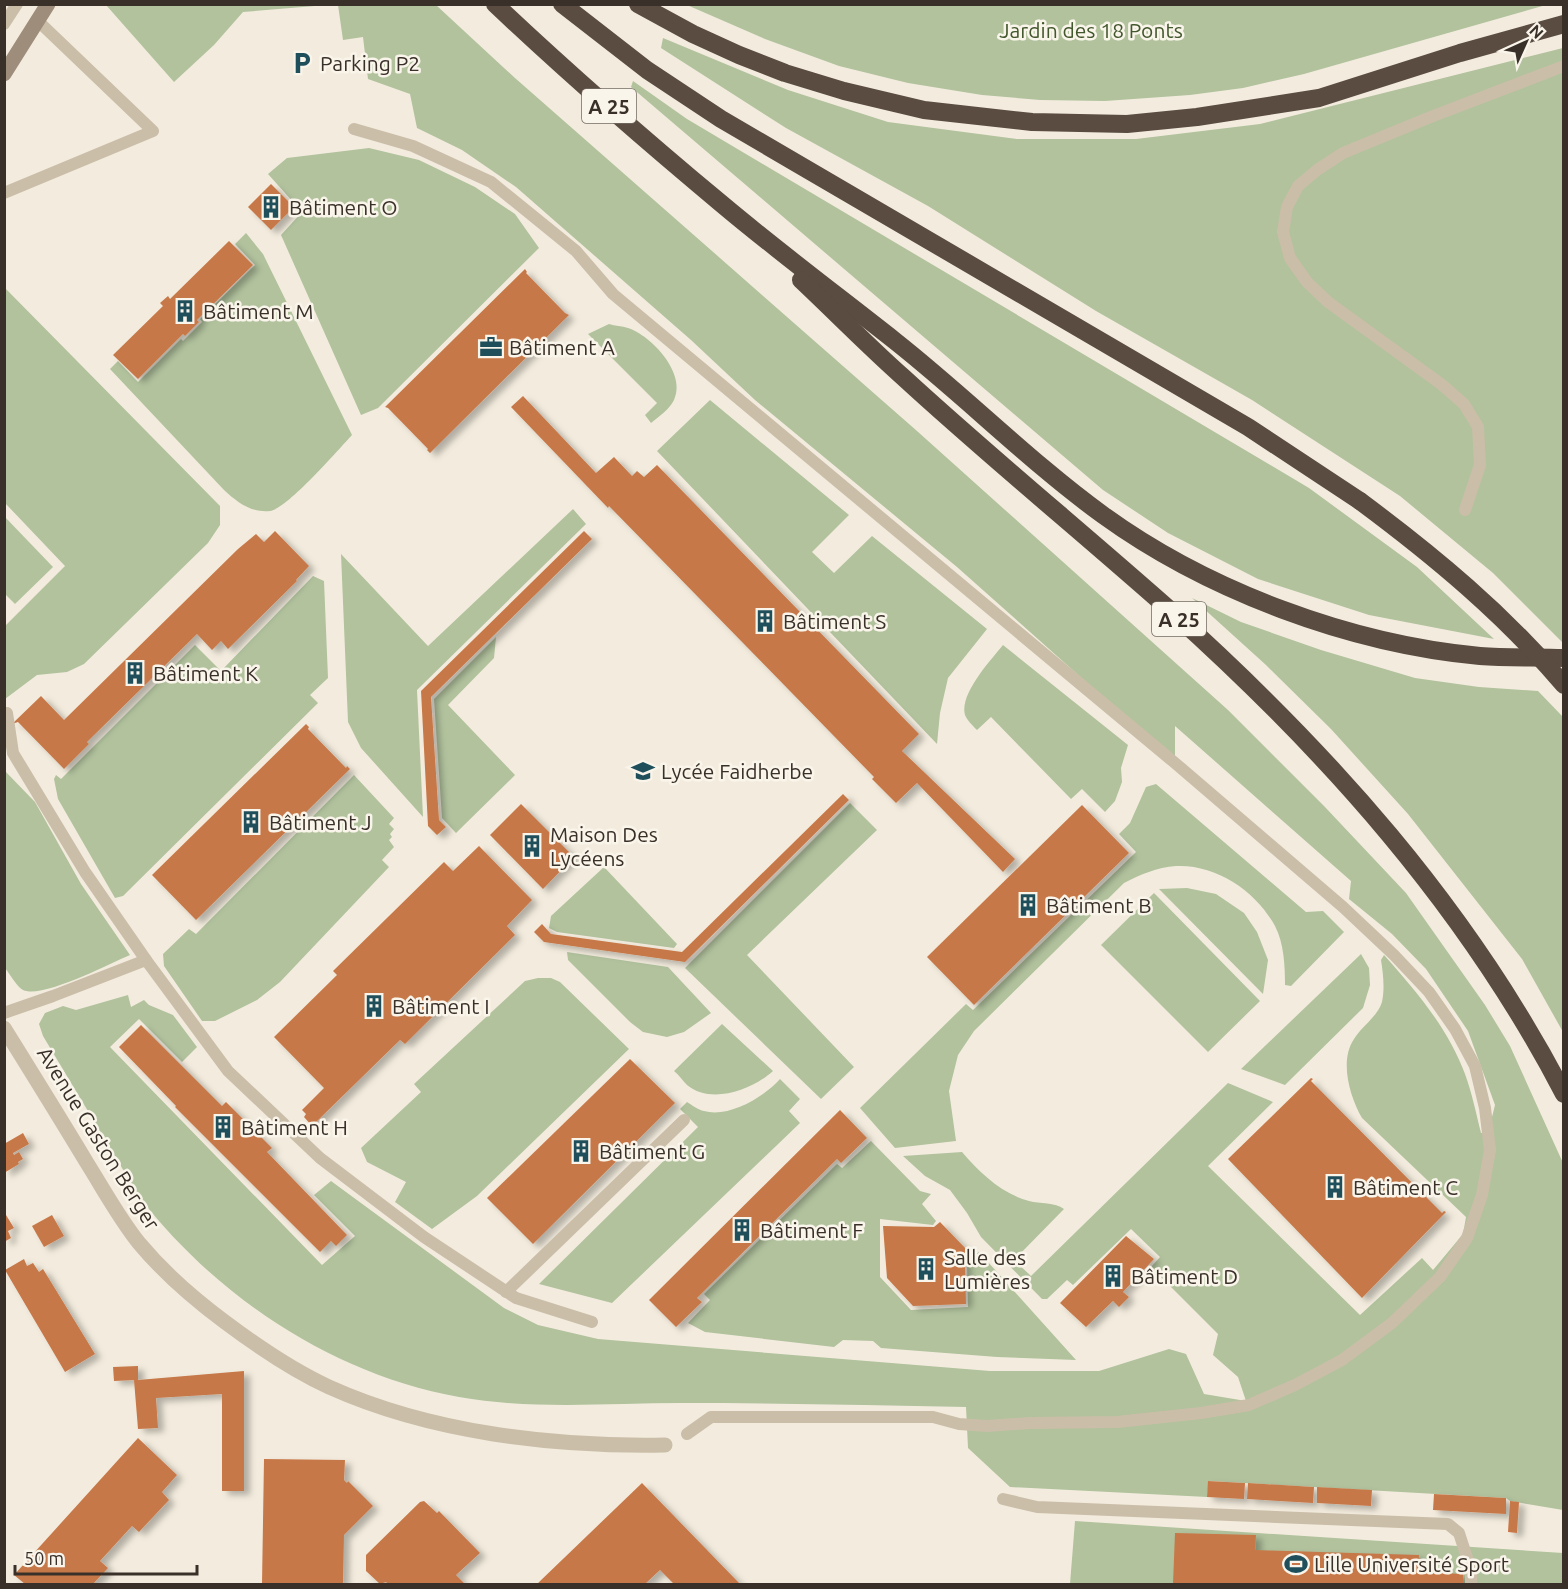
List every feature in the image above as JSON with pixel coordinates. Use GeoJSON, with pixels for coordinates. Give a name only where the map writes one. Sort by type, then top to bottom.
{"type":"FeatureCollection","features":[{"type":"Feature","properties":{"kind":"highway","name":"A 25"},"geometry":{"type":"LineString","coordinates":[[495,4],[724,206],[903,378],[1172,612],[1260,695],[1329,766],[1402,848],[1455,917],[1521,1018],[1563,1094]]}},
{"type":"Feature","properties":{"kind":"highway","name":"A 25"},"geometry":{"type":"LineString","coordinates":[[562,4],[647,70],[721,119],[1248,427],[1360,501],[1428,553],[1495,610],[1563,685]]}},
{"type":"Feature","properties":{"kind":"highway"},"geometry":{"type":"LineString","coordinates":[[638,4],[693,34],[739,55],[844,91],[924,110],[1044,122],[1127,124],[1197,117],[1319,98],[1460,53],[1563,24]]}},
{"type":"Feature","properties":{"kind":"highway"},"geometry":{"type":"LineString","coordinates":[[724,206],[922,363],[1100,513],[1174,560],[1287,611],[1363,635],[1481,656],[1563,658]]}},
{"type":"Feature","properties":{"kind":"main road"},"geometry":{"type":"LineString","coordinates":[[4,74],[48,4]]}},
{"type":"Feature","properties":{"kind":"street","name":"Avenue Gaston Berger"},"geometry":{"type":"LineString","coordinates":[[4,1028],[111,1202],[137,1240],[176,1282],[244,1337],[328,1387],[407,1416],[550,1442],[665,1445]]}},
{"type":"Feature","properties":{"kind":"lane"},"geometry":{"type":"LineString","coordinates":[[4,24],[18,4]]}},
{"type":"Feature","properties":{"kind":"lane"},"geometry":{"type":"LineString","coordinates":[[4,193],[153,131],[38,21]]}},
{"type":"Feature","properties":{"kind":"lane"},"geometry":{"type":"LineString","coordinates":[[1465,510],[1480,465],[1478,427],[1464,404],[1441,384],[1328,302],[1307,282],[1290,258],[1283,232],[1287,207],[1298,186],[1343,153],[1563,66]]}},
{"type":"Feature","properties":{"kind":"lane"},"geometry":{"type":"LineString","coordinates":[[354,129],[413,146],[491,182],[576,251],[621,301],[1175,763],[1343,907],[1429,992],[1455,1029],[1475,1066],[1485,1108],[1490,1150],[1482,1195],[1467,1238],[1440,1277],[1392,1323],[1342,1360],[1295,1384],[1249,1405],[1201,1413],[1117,1422],[987,1426],[959,1424],[933,1417],[711,1417],[687,1434]]}},
{"type":"Feature","properties":{"kind":"lane"},"geometry":{"type":"LineString","coordinates":[[7,713],[13,753],[85,872],[146,960],[228,1071],[320,1158],[424,1237],[516,1298],[592,1322]]}},
{"type":"Feature","properties":{"kind":"lane"},"geometry":{"type":"LineString","coordinates":[[4,1012],[53,996],[146,960]]}},
{"type":"Feature","properties":{"kind":"lane"},"geometry":{"type":"LineString","coordinates":[[506,1292],[684,1120]]}},
{"type":"Feature","properties":{"kind":"lane"},"geometry":{"type":"LineString","coordinates":[[1003,1499],[1037,1507],[1448,1524],[1460,1533],[1471,1570],[1471,1584]]}},
{"type":"Feature","properties":{"kind":"green space"},"geometry":{"type":"Polygon","coordinates":[[[106,5],[327,5],[243,12],[214,45],[174,82],[106,5]]]}},
{"type":"Feature","properties":{"kind":"green space"},"geometry":{"type":"Polygon","coordinates":[[[338,5],[436,5],[515,78],[917,431],[1228,710],[1324,806],[1406,893],[1485,1005],[1510,1046],[1563,1163],[1563,1510],[1510,1501],[1506,1498],[1209,1481],[1207,1497],[1010,1487],[968,1448],[966,1407],[717,1403],[542,1405],[459,1397],[413,1386],[367,1371],[324,1351],[282,1327],[242,1299],[205,1268],[140,1198],[43,1036],[39,1024],[45,1013],[63,1006],[76,1010],[128,995],[131,1007],[144,1000],[149,1005],[173,1015],[197,1047],[182,1062],[139,1019],[110,1047],[322,1265],[355,1236],[314,1195],[331,1181],[504,1308],[538,1325],[598,1339],[990,1371],[1099,1371],[1169,1349],[1186,1354],[1204,1394],[1246,1401],[1238,1377],[1213,1355],[1218,1334],[1151,1267],[1160,1257],[1131,1229],[1073,1285],[1067,1280],[1047,1299],[1042,1299],[981,1237],[950,1190],[925,1176],[903,1156],[962,1152],[1000,1188],[1019,1198],[1052,1204],[1064,1209],[1014,1260],[1031,1276],[1228,1083],[1273,1102],[1208,1166],[1360,1315],[1422,1258],[1433,1270],[1463,1234],[1466,1217],[1362,1118],[1350,1090],[1347,1058],[1357,1034],[1377,1012],[1382,1002],[1384,986],[1381,960],[1384,955],[1419,996],[1450,1041],[1467,1081],[1481,1133],[1488,1133],[1495,1105],[1468,1031],[1426,969],[1392,934],[1349,899],[1351,881],[1175,726],[1175,757],[1104,698],[957,567],[755,400],[691,340],[516,187],[462,150],[417,128],[410,94],[368,79],[363,37],[343,40],[338,5]]]}},
{"type":"Feature","properties":{"kind":"green space","name":"Jardin des 18 Ponts"},"geometry":{"type":"Polygon","coordinates":[[[687,5],[1546,5],[1304,74],[1243,88],[1190,95],[1105,101],[1040,100],[982,95],[908,83],[839,66],[765,39],[687,5]]]}},
{"type":"Feature","properties":{"kind":"green space"},"geometry":{"type":"Polygon","coordinates":[[[663,38],[788,90],[888,122],[1017,139],[1136,139],[1260,124],[1563,48],[1563,643],[1493,573],[1400,496],[1252,400],[1096,311],[928,206],[786,128],[661,48],[663,38]]]}},
{"type":"Feature","properties":{"kind":"green space"},"geometry":{"type":"Polygon","coordinates":[[[633,81],[687,119],[1309,488],[1417,567],[1494,639],[1369,615],[1258,579],[1168,533],[1103,490],[631,87],[633,81]]]}},
{"type":"Feature","properties":{"kind":"green space"},"geometry":{"type":"Polygon","coordinates":[[[369,148],[419,160],[475,187],[515,214],[539,248],[378,408],[361,415],[281,235],[302,212],[268,174],[287,158],[369,148]]]}},
{"type":"Feature","properties":{"kind":"green space"},"geometry":{"type":"Polygon","coordinates":[[[246,233],[263,254],[352,435],[300,490],[278,508],[270,511],[251,508],[224,490],[110,369],[118,361],[138,382],[181,339],[183,341],[202,322],[200,319],[255,265],[235,244],[246,233]]]}},
{"type":"Feature","properties":{"kind":"green space"},"geometry":{"type":"Polygon","coordinates":[[[5,288],[220,506],[220,525],[208,543],[84,664],[67,672],[37,675],[5,699],[5,626],[65,566],[5,503],[5,288]]]}},
{"type":"Feature","properties":{"kind":"green space"},"geometry":{"type":"Polygon","coordinates":[[[609,324],[637,332],[657,347],[676,379],[677,390],[674,400],[667,410],[651,423],[645,415],[657,403],[588,334],[609,324]]]}},
{"type":"Feature","properties":{"kind":"green space"},"geometry":{"type":"Polygon","coordinates":[[[710,400],[849,515],[812,552],[834,573],[872,536],[987,629],[948,678],[940,713],[937,744],[657,451],[710,400]]]}},
{"type":"Feature","properties":{"kind":"green space"},"geometry":{"type":"Polygon","coordinates":[[[573,509],[586,524],[417,690],[423,817],[361,748],[348,722],[341,554],[428,646],[573,509]]]}},
{"type":"Feature","properties":{"kind":"green space"},"geometry":{"type":"Polygon","coordinates":[[[4,516],[53,567],[15,604],[5,594],[4,516]]]}},
{"type":"Feature","properties":{"kind":"green space"},"geometry":{"type":"Polygon","coordinates":[[[313,576],[324,581],[328,678],[310,695],[318,703],[123,896],[115,898],[58,799],[54,779],[56,775],[61,779],[195,645],[221,671],[313,576]]]}},
{"type":"Feature","properties":{"kind":"green space"},"geometry":{"type":"Polygon","coordinates":[[[1192,598],[1241,622],[1321,650],[1415,678],[1479,687],[1538,691],[1564,718],[1563,1032],[1522,959],[1408,814],[1331,729],[1266,665],[1192,598]]]}},
{"type":"Feature","properties":{"kind":"green space"},"geometry":{"type":"Polygon","coordinates":[[[496,637],[494,658],[448,705],[515,775],[456,833],[442,818],[434,699],[496,637]]]}},
{"type":"Feature","properties":{"kind":"green space"},"geometry":{"type":"Polygon","coordinates":[[[1003,645],[1128,745],[1121,768],[1122,782],[1115,801],[1105,812],[1082,789],[1071,799],[991,717],[977,730],[966,717],[964,707],[971,688],[1003,645]]]}},
{"type":"Feature","properties":{"kind":"green space"},"geometry":{"type":"Polygon","coordinates":[[[4,770],[35,802],[81,884],[130,955],[45,990],[23,990],[5,968],[4,770]]]}},
{"type":"Feature","properties":{"kind":"green space"},"geometry":{"type":"Polygon","coordinates":[[[354,775],[394,818],[389,824],[394,829],[389,840],[394,847],[382,860],[389,867],[280,982],[257,1000],[215,1021],[202,1021],[164,966],[163,954],[189,929],[196,934],[354,775]]]}},
{"type":"Feature","properties":{"kind":"green space"},"geometry":{"type":"Polygon","coordinates":[[[1156,784],[1306,912],[1323,911],[1344,932],[1291,986],[1285,985],[1282,947],[1278,933],[1267,913],[1246,891],[1220,875],[1191,867],[1169,867],[1142,874],[1124,883],[974,1031],[958,1055],[949,1091],[956,1141],[895,1148],[860,1108],[966,1004],[973,1010],[1136,852],[1119,834],[1130,823],[1146,787],[1156,784]]]}},
{"type":"Feature","properties":{"kind":"green space"},"geometry":{"type":"Polygon","coordinates":[[[850,803],[877,830],[747,955],[854,1067],[821,1099],[685,968],[850,803]]]}},
{"type":"Feature","properties":{"kind":"green space"},"geometry":{"type":"Polygon","coordinates":[[[604,867],[677,944],[674,948],[557,932],[549,928],[551,916],[604,867]]]}},
{"type":"Feature","properties":{"kind":"green space"},"geometry":{"type":"Polygon","coordinates":[[[1187,888],[1216,894],[1244,913],[1257,932],[1268,960],[1263,994],[1159,889],[1187,888]]]}},
{"type":"Feature","properties":{"kind":"green space"},"geometry":{"type":"Polygon","coordinates":[[[1154,893],[1260,1001],[1208,1052],[1101,945],[1154,893]]]}},
{"type":"Feature","properties":{"kind":"green space"},"geometry":{"type":"Polygon","coordinates":[[[567,952],[668,967],[711,1013],[684,1032],[667,1037],[643,1032],[568,960],[567,952]]]}},
{"type":"Feature","properties":{"kind":"green space"},"geometry":{"type":"Polygon","coordinates":[[[1361,954],[1369,968],[1370,985],[1363,1008],[1285,1085],[1241,1069],[1361,954]]]}},
{"type":"Feature","properties":{"kind":"green space"},"geometry":{"type":"Polygon","coordinates":[[[551,978],[560,982],[629,1049],[477,1196],[432,1229],[395,1202],[406,1182],[367,1162],[361,1148],[421,1092],[414,1084],[525,981],[551,978]]]}},
{"type":"Feature","properties":{"kind":"green space"},"geometry":{"type":"Polygon","coordinates":[[[722,1024],[773,1071],[754,1084],[731,1093],[708,1094],[697,1091],[687,1085],[674,1071],[722,1024]]]}},
{"type":"Feature","properties":{"kind":"green space"},"geometry":{"type":"Polygon","coordinates":[[[780,1079],[800,1099],[789,1111],[800,1123],[612,1303],[539,1284],[698,1127],[680,1109],[687,1102],[697,1109],[714,1112],[735,1109],[765,1093],[780,1079]]]}},
{"type":"Feature","properties":{"kind":"green space"},"geometry":{"type":"Polygon","coordinates":[[[871,1141],[920,1191],[931,1194],[922,1204],[936,1221],[933,1225],[880,1219],[880,1277],[911,1310],[968,1307],[967,1261],[979,1252],[1076,1360],[997,1357],[881,1348],[873,1341],[843,1340],[834,1347],[705,1332],[688,1323],[710,1300],[704,1294],[837,1164],[842,1168],[871,1141]]]}},
{"type":"Feature","properties":{"kind":"green space"},"geometry":{"type":"Polygon","coordinates":[[[1075,1521],[1563,1553],[1563,1584],[1070,1584],[1075,1521]]]}},
{"type":"Feature","properties":{"kind":"building","name":"Bâtiment O"},"geometry":{"type":"Polygon","coordinates":[[[271,184],[294,207],[271,230],[248,207],[271,184]]]}},
{"type":"Feature","properties":{"kind":"building","name":"Bâtiment M"},"geometry":{"type":"Polygon","coordinates":[[[229,241],[253,265],[197,320],[199,322],[185,336],[183,334],[138,379],[113,355],[163,306],[160,303],[168,296],[170,299],[229,241]]]}},
{"type":"Feature","properties":{"kind":"building","name":"Bâtiment A"},"geometry":{"type":"Polygon","coordinates":[[[525,269],[526,273],[569,315],[430,453],[385,407],[525,269]]]}},
{"type":"Feature","properties":{"kind":"building","name":"Bâtiment S"},"geometry":{"type":"Polygon","coordinates":[[[523,396],[596,473],[614,457],[632,476],[637,471],[644,477],[657,465],[919,734],[902,751],[1015,859],[1003,872],[917,783],[896,803],[872,779],[874,777],[511,407],[523,396]]]}},
{"type":"Feature","properties":{"kind":"building","name":"Bâtiment K"},"geometry":{"type":"Polygon","coordinates":[[[275,531],[309,566],[297,581],[228,649],[221,641],[212,650],[197,634],[87,742],[89,744],[64,769],[18,722],[12,724],[41,696],[64,720],[238,549],[256,534],[264,542],[275,531]]]}},
{"type":"Feature","properties":{"kind":"building"},"geometry":{"type":"Polygon","coordinates":[[[584,531],[592,539],[431,697],[439,820],[446,827],[437,835],[428,826],[421,691],[584,531]]]}},
{"type":"Feature","properties":{"kind":"building","name":"Bâtiment J"},"geometry":{"type":"Polygon","coordinates":[[[306,724],[308,729],[346,768],[347,766],[350,769],[196,920],[152,875],[306,724]]]}},
{"type":"Feature","properties":{"kind":"building"},"geometry":{"type":"Polygon","coordinates":[[[843,794],[849,800],[685,962],[544,942],[534,932],[542,924],[551,934],[682,952],[843,794]]]}},
{"type":"Feature","properties":{"kind":"building","name":"Maison Des Lycéens"},"geometry":{"type":"Polygon","coordinates":[[[521,804],[574,857],[543,889],[490,835],[521,804]]]}},
{"type":"Feature","properties":{"kind":"building","name":"Bâtiment B"},"geometry":{"type":"Polygon","coordinates":[[[1082,805],[1129,853],[974,1005],[927,957],[1082,805]]]}},
{"type":"Feature","properties":{"kind":"building","name":"Bâtiment I"},"geometry":{"type":"Polygon","coordinates":[[[479,846],[532,900],[507,926],[515,935],[405,1044],[400,1040],[312,1126],[304,1117],[306,1114],[302,1110],[324,1088],[274,1037],[337,975],[333,971],[444,862],[453,871],[479,846]]]}},
{"type":"Feature","properties":{"kind":"building","name":"Bâtiment H"},"geometry":{"type":"Polygon","coordinates":[[[141,1025],[222,1106],[226,1102],[272,1148],[267,1152],[347,1235],[336,1246],[331,1241],[320,1252],[175,1107],[119,1047],[141,1025]]]}},
{"type":"Feature","properties":{"kind":"building","name":"Bâtiment G"},"geometry":{"type":"Polygon","coordinates":[[[630,1059],[675,1103],[533,1244],[487,1198],[630,1059]]]}},
{"type":"Feature","properties":{"kind":"building","name":"Bâtiment C"},"geometry":{"type":"Polygon","coordinates":[[[1311,1078],[1313,1079],[1311,1081],[1442,1213],[1446,1212],[1362,1298],[1228,1159],[1311,1078]]]}},
{"type":"Feature","properties":{"kind":"building","name":"Bâtiment F"},"geometry":{"type":"Polygon","coordinates":[[[840,1110],[867,1138],[841,1163],[837,1159],[697,1298],[702,1302],[676,1327],[649,1300],[840,1110]]]}},
{"type":"Feature","properties":{"kind":"building"},"geometry":{"type":"Polygon","coordinates":[[[23,1133],[29,1144],[13,1153],[14,1155],[19,1152],[23,1159],[4,1173],[4,1144],[23,1133]]]}},
{"type":"Feature","properties":{"kind":"building"},"geometry":{"type":"Polygon","coordinates":[[[6,1215],[14,1228],[8,1231],[11,1238],[4,1242],[6,1215]]]}},
{"type":"Feature","properties":{"kind":"building"},"geometry":{"type":"Polygon","coordinates":[[[52,1215],[64,1236],[44,1247],[32,1226],[52,1215]]]}},
{"type":"Feature","properties":{"kind":"building","name":"Salle des Lumières"},"geometry":{"type":"Polygon","coordinates":[[[940,1222],[969,1252],[965,1260],[966,1304],[913,1306],[887,1278],[883,1226],[934,1227],[940,1222]]]}},
{"type":"Feature","properties":{"kind":"building","name":"Bâtiment D"},"geometry":{"type":"Polygon","coordinates":[[[1126,1236],[1154,1259],[1123,1292],[1129,1297],[1119,1307],[1113,1301],[1086,1327],[1060,1303],[1126,1236]]]}},
{"type":"Feature","properties":{"kind":"building"},"geometry":{"type":"Polygon","coordinates":[[[24,1259],[27,1266],[33,1263],[39,1272],[43,1269],[95,1354],[65,1372],[5,1270],[24,1259]]]}},
{"type":"Feature","properties":{"kind":"building"},"geometry":{"type":"Polygon","coordinates":[[[138,1366],[138,1380],[244,1371],[244,1491],[222,1491],[222,1394],[156,1398],[158,1428],[138,1429],[134,1380],[114,1381],[113,1367],[138,1366]]]}},
{"type":"Feature","properties":{"kind":"building"},"geometry":{"type":"Polygon","coordinates":[[[138,1438],[177,1475],[162,1492],[169,1500],[139,1532],[132,1526],[100,1561],[108,1568],[93,1584],[25,1584],[14,1575],[138,1438]]]}},
{"type":"Feature","properties":{"kind":"building"},"geometry":{"type":"Polygon","coordinates":[[[264,1459],[345,1460],[344,1480],[347,1483],[348,1481],[373,1506],[344,1535],[343,1584],[262,1584],[264,1459]]]}},
{"type":"Feature","properties":{"kind":"building"},"geometry":{"type":"Polygon","coordinates":[[[1208,1481],[1245,1483],[1244,1499],[1207,1497],[1208,1481]]]}},
{"type":"Feature","properties":{"kind":"building"},"geometry":{"type":"Polygon","coordinates":[[[642,1483],[740,1584],[674,1584],[660,1570],[645,1584],[537,1584],[642,1483]]]}},
{"type":"Feature","properties":{"kind":"building"},"geometry":{"type":"Polygon","coordinates":[[[1248,1483],[1314,1487],[1313,1503],[1247,1499],[1248,1483]]]}},
{"type":"Feature","properties":{"kind":"building"},"geometry":{"type":"Polygon","coordinates":[[[1317,1487],[1372,1490],[1371,1506],[1317,1503],[1317,1487]]]}},
{"type":"Feature","properties":{"kind":"building"},"geometry":{"type":"Polygon","coordinates":[[[1434,1494],[1506,1498],[1506,1514],[1433,1510],[1434,1494]]]}},
{"type":"Feature","properties":{"kind":"building"},"geometry":{"type":"Polygon","coordinates":[[[424,1501],[437,1513],[439,1511],[480,1553],[456,1575],[465,1584],[388,1584],[386,1582],[380,1584],[366,1571],[366,1555],[420,1502],[424,1501]]]}},
{"type":"Feature","properties":{"kind":"building"},"geometry":{"type":"Polygon","coordinates":[[[1510,1501],[1519,1502],[1517,1533],[1508,1532],[1510,1501]]]}},
{"type":"Feature","properties":{"kind":"building","name":"Lille Université Sport"},"geometry":{"type":"Polygon","coordinates":[[[1175,1533],[1256,1535],[1255,1550],[1419,1555],[1418,1572],[1463,1574],[1463,1584],[1173,1584],[1175,1533]]]}},
{"type":"Feature","properties":{"kind":"place","name":"Parking P2"},"geometry":{"type":"Point","coordinates":[302,63]}},
{"type":"Feature","properties":{"kind":"place","name":"Bâtiment O"},"geometry":{"type":"Point","coordinates":[271,207]}},
{"type":"Feature","properties":{"kind":"place","name":"Bâtiment M"},"geometry":{"type":"Point","coordinates":[185,311]}},
{"type":"Feature","properties":{"kind":"place","name":"Bâtiment A"},"geometry":{"type":"Point","coordinates":[491,347]}},
{"type":"Feature","properties":{"kind":"place","name":"Bâtiment S"},"geometry":{"type":"Point","coordinates":[765,621]}},
{"type":"Feature","properties":{"kind":"place","name":"Bâtiment K"},"geometry":{"type":"Point","coordinates":[135,673]}},
{"type":"Feature","properties":{"kind":"place","name":"Lycée Faidherbe"},"geometry":{"type":"Point","coordinates":[643,771]}},
{"type":"Feature","properties":{"kind":"place","name":"Bâtiment J"},"geometry":{"type":"Point","coordinates":[251,822]}},
{"type":"Feature","properties":{"kind":"place","name":"Maison Des Lycéens"},"geometry":{"type":"Point","coordinates":[532,846]}},
{"type":"Feature","properties":{"kind":"place","name":"Bâtiment B"},"geometry":{"type":"Point","coordinates":[1028,905]}},
{"type":"Feature","properties":{"kind":"place","name":"Bâtiment I"},"geometry":{"type":"Point","coordinates":[374,1006]}},
{"type":"Feature","properties":{"kind":"place","name":"Bâtiment H"},"geometry":{"type":"Point","coordinates":[223,1127]}},
{"type":"Feature","properties":{"kind":"place","name":"Bâtiment G"},"geometry":{"type":"Point","coordinates":[581,1151]}},
{"type":"Feature","properties":{"kind":"place","name":"Bâtiment C"},"geometry":{"type":"Point","coordinates":[1335,1187]}},
{"type":"Feature","properties":{"kind":"place","name":"Bâtiment F"},"geometry":{"type":"Point","coordinates":[742,1230]}},
{"type":"Feature","properties":{"kind":"place","name":"Salle des Lumières"},"geometry":{"type":"Point","coordinates":[926,1269]}},
{"type":"Feature","properties":{"kind":"place","name":"Bâtiment D"},"geometry":{"type":"Point","coordinates":[1113,1276]}},
{"type":"Feature","properties":{"kind":"place","name":"Lille Université Sport"},"geometry":{"type":"Point","coordinates":[1296,1564]}}]}
